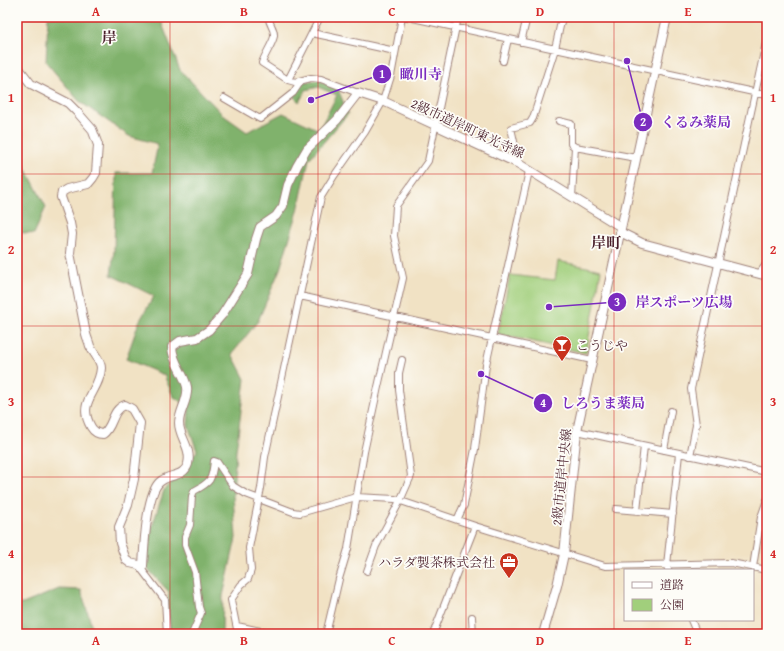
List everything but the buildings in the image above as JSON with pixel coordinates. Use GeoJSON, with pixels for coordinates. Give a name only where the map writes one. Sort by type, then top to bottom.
{"type":"FeatureCollection","features":[{"type":"Feature","properties":{"kind":"street"},"geometry":{"type":"LineString","coordinates":[[139,566],[143,566],[144,531],[151,499],[157,485],[161,481],[183,472],[187,466],[189,456],[179,423],[187,393],[187,386],[173,356],[172,347],[180,341],[197,338],[209,330],[222,315],[248,274],[260,227],[276,216],[283,206],[288,185],[307,149],[337,120],[358,93],[321,79],[311,78],[296,82],[288,80],[262,63],[274,36],[273,30],[268,22],[269,17]]}},
{"type":"Feature","properties":{"kind":"street"},"geometry":{"type":"LineString","coordinates":[[288,80],[320,17]]}},
{"type":"Feature","properties":{"kind":"street"},"geometry":{"type":"LineString","coordinates":[[238,634],[231,600],[248,578],[251,570],[249,548],[259,499],[265,457],[321,197],[365,132],[383,101],[391,76],[402,17]]}},
{"type":"Feature","properties":{"kind":"street"},"geometry":{"type":"LineString","coordinates":[[408,17],[767,95]]}},
{"type":"Feature","properties":{"kind":"street"},"geometry":{"type":"LineString","coordinates":[[326,634],[348,549],[356,497],[375,400],[403,278],[394,236],[396,206],[428,161],[458,17]]}},
{"type":"Feature","properties":{"kind":"street"},"geometry":{"type":"LineString","coordinates":[[521,42],[526,17]]}},
{"type":"Feature","properties":{"kind":"street"},"geometry":{"type":"LineString","coordinates":[[519,164],[512,128],[530,123],[533,118],[556,49],[562,17]]}},
{"type":"Feature","properties":{"kind":"street","name":"2級市道岸中央線"},"geometry":{"type":"LineString","coordinates":[[543,634],[557,586],[564,554],[577,431],[667,17]]}},
{"type":"Feature","properties":{"kind":"street"},"geometry":{"type":"LineString","coordinates":[[312,33],[395,51]]}},
{"type":"Feature","properties":{"kind":"street"},"geometry":{"type":"LineString","coordinates":[[690,456],[696,425],[691,389],[767,38]]}},
{"type":"Feature","properties":{"kind":"street"},"geometry":{"type":"LineString","coordinates":[[503,61],[508,39]]}},
{"type":"Feature","properties":{"kind":"street"},"geometry":{"type":"LineString","coordinates":[[17,66],[31,84],[68,103],[92,129],[98,145],[96,173],[93,178],[88,184],[67,189],[62,192],[60,197],[70,223],[72,234],[70,253],[86,334],[101,366],[100,376],[86,406],[85,413],[92,429],[98,434],[107,432],[115,413],[119,407],[125,405],[132,409],[140,423],[134,480],[128,505],[119,527],[119,536],[126,560],[139,566],[165,600],[167,634]]}},
{"type":"Feature","properties":{"kind":"street"},"geometry":{"type":"LineString","coordinates":[[224,98],[260,119],[293,93],[301,81]]}},
{"type":"Feature","properties":{"kind":"street","name":"2級市道岸町東光寺線"},"geometry":{"type":"LineString","coordinates":[[358,93],[383,101],[519,164],[642,243],[763,275]]}},
{"type":"Feature","properties":{"kind":"street"},"geometry":{"type":"LineString","coordinates":[[559,121],[571,124],[571,144],[575,147],[636,158]]}},
{"type":"Feature","properties":{"kind":"street"},"geometry":{"type":"LineString","coordinates":[[572,197],[575,147]]}},
{"type":"Feature","properties":{"kind":"street"},"geometry":{"type":"LineString","coordinates":[[457,520],[464,505],[475,449],[486,365],[530,171]]}},
{"type":"Feature","properties":{"kind":"street"},"geometry":{"type":"LineString","coordinates":[[763,275],[767,263]]}},
{"type":"Feature","properties":{"kind":"street"},"geometry":{"type":"LineString","coordinates":[[300,296],[592,360]]}},
{"type":"Feature","properties":{"kind":"street"},"geometry":{"type":"LineString","coordinates":[[367,571],[376,546],[400,502],[412,471],[399,390],[399,373],[402,360]]}},
{"type":"Feature","properties":{"kind":"street"},"geometry":{"type":"LineString","coordinates":[[664,450],[671,411]]}},
{"type":"Feature","properties":{"kind":"street"},"geometry":{"type":"LineString","coordinates":[[577,431],[767,472]]}},
{"type":"Feature","properties":{"kind":"street"},"geometry":{"type":"LineString","coordinates":[[637,511],[644,446]]}},
{"type":"Feature","properties":{"kind":"street"},"geometry":{"type":"LineString","coordinates":[[668,567],[679,454]]}},
{"type":"Feature","properties":{"kind":"street"},"geometry":{"type":"LineString","coordinates":[[192,634],[201,613],[194,572],[185,545],[186,537],[190,525],[192,496],[194,491],[207,484],[212,478],[214,461],[217,462],[233,486],[246,494],[293,512],[300,513],[356,497],[395,499],[400,502],[475,526],[605,566],[668,567],[731,563],[767,570]]}},
{"type":"Feature","properties":{"kind":"street"},"geometry":{"type":"LineString","coordinates":[[753,567],[761,517],[767,500]]}},
{"type":"Feature","properties":{"kind":"street"},"geometry":{"type":"LineString","coordinates":[[616,509],[673,514]]}},
{"type":"Feature","properties":{"kind":"street"},"geometry":{"type":"LineString","coordinates":[[433,634],[475,526]]}},
{"type":"Feature","properties":{"kind":"street"},"geometry":{"type":"LineString","coordinates":[[472,617],[473,634]]}},
{"type":"Feature","properties":{"kind":"street"},"geometry":{"type":"LineString","coordinates":[[691,621],[697,634]]}},
{"type":"Feature","properties":{"kind":"street"},"geometry":{"type":"LineString","coordinates":[[237,626],[275,634]]}},
{"type":"Feature","properties":{"kind":"green space"},"geometry":{"type":"Polygon","coordinates":[[[48,17],[169,17],[161,21],[180,70],[223,115],[247,132],[283,113],[319,130],[337,95],[318,87],[306,90],[299,102],[292,95],[303,82],[318,80],[338,89],[348,114],[309,159],[298,211],[280,269],[258,321],[232,354],[245,379],[236,451],[233,495],[236,538],[223,596],[222,634],[164,634],[169,592],[146,567],[151,530],[164,490],[197,451],[188,425],[189,408],[173,396],[164,375],[126,359],[139,322],[154,296],[111,275],[114,251],[116,173],[152,173],[158,144],[129,136],[79,101],[46,62],[48,17]]]}},
{"type":"Feature","properties":{"kind":"green space"},"geometry":{"type":"Polygon","coordinates":[[[17,151],[46,207],[34,234],[17,232],[17,151]]]}},
{"type":"Feature","properties":{"kind":"green space"},"geometry":{"type":"Polygon","coordinates":[[[558,261],[601,270],[586,353],[498,334],[510,275],[555,280],[558,261]]]}},
{"type":"Feature","properties":{"kind":"green space"},"geometry":{"type":"Polygon","coordinates":[[[59,589],[81,590],[94,634],[17,634],[17,604],[23,604],[59,589]]]}},
{"type":"Feature","properties":{"kind":"place","name":"くるみ薬局"},"geometry":{"type":"Point","coordinates":[627,61]}},
{"type":"Feature","properties":{"kind":"place","name":"瞰川寺"},"geometry":{"type":"Point","coordinates":[311,100]}},
{"type":"Feature","properties":{"kind":"place","name":"岸スポーツ広場"},"geometry":{"type":"Point","coordinates":[549,307]}},
{"type":"Feature","properties":{"kind":"place","name":"こうじや"},"geometry":{"type":"Point","coordinates":[562,362]}},
{"type":"Feature","properties":{"kind":"place","name":"しろうま薬局"},"geometry":{"type":"Point","coordinates":[481,374]}},
{"type":"Feature","properties":{"kind":"place","name":"ハラダ製茶株式会社"},"geometry":{"type":"Point","coordinates":[509,579]}},
{"type":"Feature","properties":{"kind":"district","name":"岸"},"geometry":{"type":"Point","coordinates":[109,38]}},
{"type":"Feature","properties":{"kind":"district","name":"岸町"},"geometry":{"type":"Point","coordinates":[606,243]}}]}
